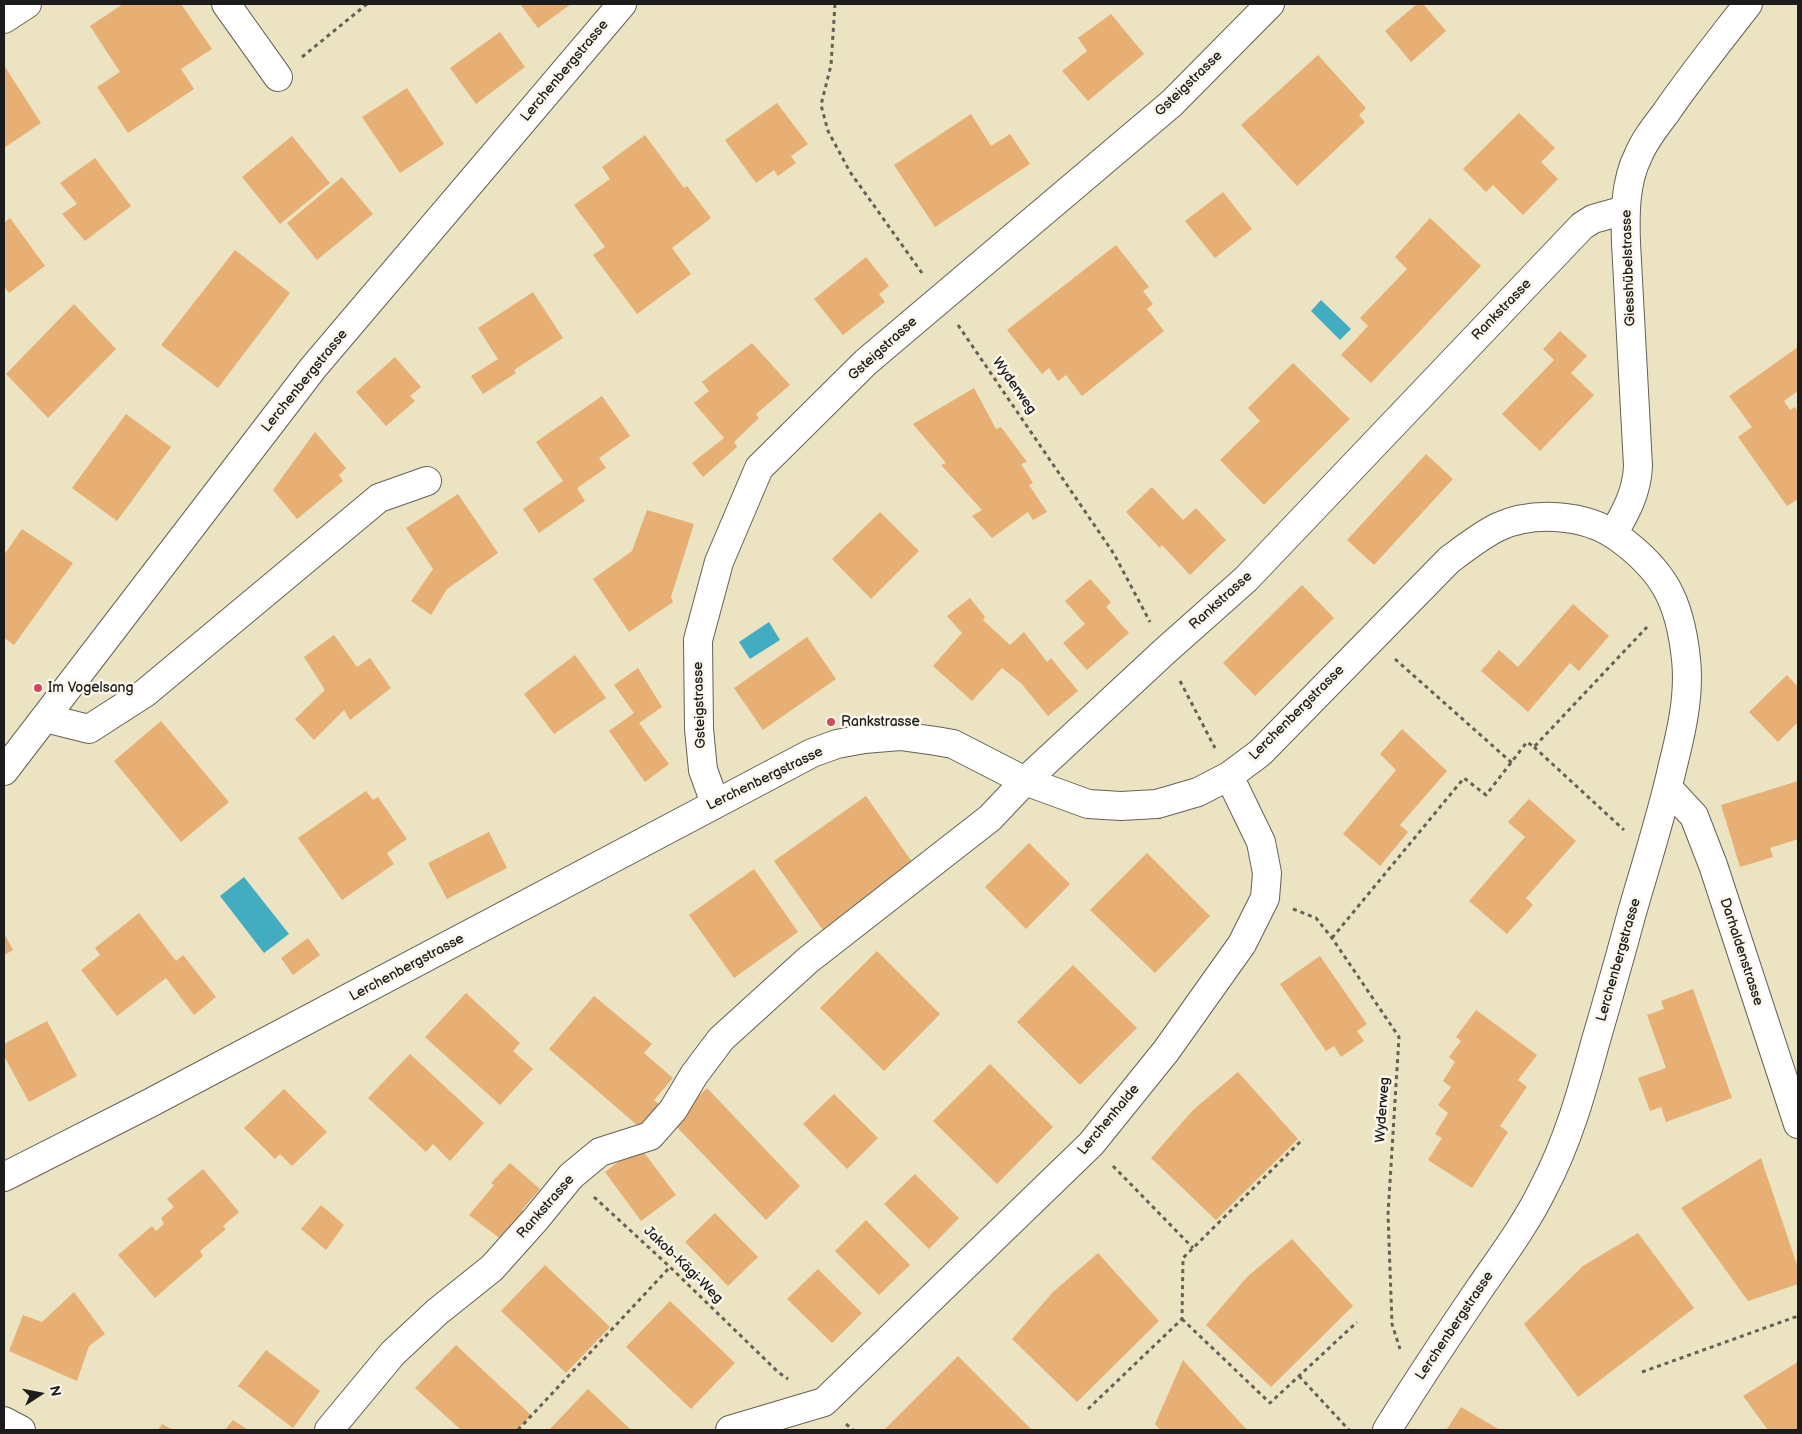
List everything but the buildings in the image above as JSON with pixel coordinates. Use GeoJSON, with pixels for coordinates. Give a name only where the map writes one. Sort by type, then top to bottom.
{"type":"FeatureCollection","features":[{"type":"Feature","properties":{"kind":"street"},"geometry":{"type":"LineString","coordinates":[[4,19],[27,4]]}},
{"type":"Feature","properties":{"kind":"street"},"geometry":{"type":"LineString","coordinates":[[226,4],[278,77]]}},
{"type":"Feature","properties":{"kind":"street","name":"Lerchenbergstrasse"},"geometry":{"type":"LineString","coordinates":[[4,771],[313,368],[622,4]]}},
{"type":"Feature","properties":{"kind":"street","name":"Gsteigstrasse"},"geometry":{"type":"LineString","coordinates":[[715,803],[703,770],[699,729],[698,640],[719,562],[759,468],[866,362],[1172,103],[1270,4]]}},
{"type":"Feature","properties":{"kind":"street","name":"Giesshübelstrasse"},"geometry":{"type":"LineString","coordinates":[[1613,534],[1633,497],[1638,477],[1625,210],[1630,180],[1637,156],[1649,136],[1677,96],[1748,4]]}},
{"type":"Feature","properties":{"kind":"street","name":"Rankstrasse"},"geometry":{"type":"LineString","coordinates":[[330,1430],[393,1354],[437,1312],[492,1268],[571,1176],[600,1152],[650,1136],[673,1110],[694,1075],[721,1039],[808,960],[990,818],[1025,780],[1246,579],[1582,226],[1593,219],[1625,210]]}},
{"type":"Feature","properties":{"kind":"street"},"geometry":{"type":"LineString","coordinates":[[45,718],[89,729],[145,693],[379,498],[427,482]]}},
{"type":"Feature","properties":{"kind":"street","name":"Lerchenbergstrasse"},"geometry":{"type":"LineString","coordinates":[[4,1177],[211,1072],[715,803],[812,753],[837,744],[900,736],[953,744],[1025,780],[1088,804],[1121,806],[1157,804],[1198,792],[1229,776],[1260,753],[1449,560],[1478,539],[1499,527],[1519,521],[1566,517],[1593,524],[1613,534],[1644,558],[1662,580],[1673,600],[1682,632],[1686,661],[1686,697],[1683,726],[1668,788],[1580,1097],[1562,1150],[1524,1224],[1423,1373],[1387,1430]]}},
{"type":"Feature","properties":{"kind":"street","name":"Lerchenhalde"},"geometry":{"type":"LineString","coordinates":[[730,1430],[824,1402],[1092,1144],[1166,1051],[1242,944],[1264,898],[1267,873],[1261,842],[1229,776]]}},
{"type":"Feature","properties":{"kind":"street","name":"Darhaldenstrasse"},"geometry":{"type":"LineString","coordinates":[[1668,788],[1694,816],[1713,866],[1798,1124]]}},
{"type":"Feature","properties":{"kind":"street"},"geometry":{"type":"LineString","coordinates":[[4,1422],[21,1430]]}},
{"type":"Feature","properties":{"kind":"path"},"geometry":{"type":"LineString","coordinates":[[278,77],[367,4]]}},
{"type":"Feature","properties":{"kind":"path","name":"Wyderweg"},"geometry":{"type":"LineString","coordinates":[[835,4],[831,65],[821,105],[828,131],[850,172],[940,299],[1114,554],[1229,776]]}},
{"type":"Feature","properties":{"kind":"path"},"geometry":{"type":"LineString","coordinates":[[1534,747],[1673,600]]}},
{"type":"Feature","properties":{"kind":"path"},"geometry":{"type":"LineString","coordinates":[[1372,638],[1512,763]]}},
{"type":"Feature","properties":{"kind":"path"},"geometry":{"type":"LineString","coordinates":[[1332,938],[1464,778],[1486,796],[1527,742],[1649,853]]}},
{"type":"Feature","properties":{"kind":"path","name":"Wyderweg"},"geometry":{"type":"LineString","coordinates":[[1264,898],[1316,918],[1332,938],[1399,1037],[1388,1214],[1392,1324],[1404,1358],[1423,1373]]}},
{"type":"Feature","properties":{"kind":"path"},"geometry":{"type":"LineString","coordinates":[[1088,1409],[1182,1319],[1183,1258],[1303,1138]]}},
{"type":"Feature","properties":{"kind":"path"},"geometry":{"type":"LineString","coordinates":[[1092,1144],[1193,1248]]}},
{"type":"Feature","properties":{"kind":"path","name":"Jakob-Kägi-Weg"},"geometry":{"type":"LineString","coordinates":[[571,1176],[670,1267],[778,1372]]}},
{"type":"Feature","properties":{"kind":"path"},"geometry":{"type":"LineString","coordinates":[[518,1430],[670,1267]]}},
{"type":"Feature","properties":{"kind":"path"},"geometry":{"type":"LineString","coordinates":[[1642,1372],[1798,1316]]}},
{"type":"Feature","properties":{"kind":"path"},"geometry":{"type":"LineString","coordinates":[[1182,1319],[1270,1403],[1357,1322]]}},
{"type":"Feature","properties":{"kind":"path"},"geometry":{"type":"LineString","coordinates":[[1299,1376],[1349,1430]]}},
{"type":"Feature","properties":{"kind":"water"},"geometry":{"type":"Polygon","coordinates":[[[1321,300],[1351,329],[1340,340],[1311,311],[1321,300]]]}},
{"type":"Feature","properties":{"kind":"water"},"geometry":{"type":"Polygon","coordinates":[[[769,622],[780,640],[750,659],[739,642],[769,622]]]}},
{"type":"Feature","properties":{"kind":"water"},"geometry":{"type":"Polygon","coordinates":[[[244,877],[289,934],[264,953],[220,896],[244,877]]]}},
{"type":"Feature","properties":{"kind":"place","name":"Im Vogelsang"},"geometry":{"type":"Point","coordinates":[38,688]}},
{"type":"Feature","properties":{"kind":"place","name":"Rankstrasse"},"geometry":{"type":"Point","coordinates":[831,722]}}]}
